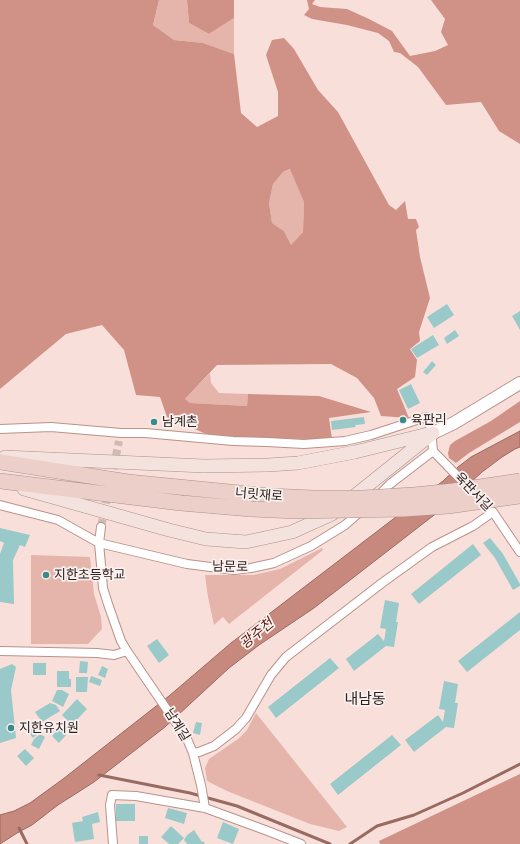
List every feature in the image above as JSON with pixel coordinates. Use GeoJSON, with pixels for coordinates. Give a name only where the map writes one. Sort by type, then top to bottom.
{"type":"FeatureCollection","features":[{"type":"Feature","properties":{"kind":"highway","name":"너릿재로"},"geometry":{"type":"LineString","coordinates":[[0,462],[128,482],[270,496],[313,498],[407,496],[520,482]]}},
{"type":"Feature","properties":{"kind":"highway","name":"너릿재로"},"geometry":{"type":"LineString","coordinates":[[0,482],[181,504],[296,512],[404,509],[448,506],[520,496]]}},
{"type":"Feature","properties":{"kind":"main road"},"geometry":{"type":"LineString","coordinates":[[0,457],[204,466],[268,464],[298,462],[355,452],[433,433]]}},
{"type":"Feature","properties":{"kind":"main road"},"geometry":{"type":"LineString","coordinates":[[0,482],[177,532],[206,539],[246,542],[292,532],[332,514],[433,433]]}},
{"type":"Feature","properties":{"kind":"street"},"geometry":{"type":"LineString","coordinates":[[433,433],[454,424],[520,383]]}},
{"type":"Feature","properties":{"kind":"street"},"geometry":{"type":"LineString","coordinates":[[0,429],[51,427],[120,437],[145,433],[233,441],[304,444],[345,441],[371,435],[426,417],[433,433],[432,451]]}},
{"type":"Feature","properties":{"kind":"street","name":"육판서길"},"geometry":{"type":"LineString","coordinates":[[432,451],[493,512],[520,552]]}},
{"type":"Feature","properties":{"kind":"street","name":"남문로"},"geometry":{"type":"LineString","coordinates":[[0,505],[58,520],[99,543],[187,564],[234,570],[251,568],[274,563],[311,546],[345,525],[390,484],[432,451]]}},
{"type":"Feature","properties":{"kind":"street"},"geometry":{"type":"LineString","coordinates":[[193,753],[214,746],[236,729],[246,718],[271,675],[286,657],[382,582],[432,547],[474,526],[493,512]]}},
{"type":"Feature","properties":{"kind":"street","name":"남계길"},"geometry":{"type":"LineString","coordinates":[[101,527],[99,543],[106,599],[121,641],[187,739],[193,753],[205,806]]}},
{"type":"Feature","properties":{"kind":"street"},"geometry":{"type":"LineString","coordinates":[[0,652],[97,653],[114,655],[127,651]]}},
{"type":"Feature","properties":{"kind":"street"},"geometry":{"type":"LineString","coordinates":[[112,844],[110,804],[112,795],[136,796],[205,806],[301,844]]}},
{"type":"Feature","properties":{"kind":"shaded area"},"geometry":{"type":"Polygon","coordinates":[[[0,0],[159,0],[153,25],[174,40],[203,43],[234,54],[241,113],[257,127],[278,116],[278,92],[266,55],[272,40],[284,38],[294,49],[318,90],[338,112],[389,205],[396,210],[405,201],[408,219],[416,219],[419,227],[416,230],[420,257],[430,298],[419,332],[420,341],[410,349],[417,360],[415,377],[397,389],[409,418],[381,416],[374,398],[357,378],[331,364],[217,365],[185,399],[190,403],[247,406],[248,394],[319,396],[371,412],[329,418],[332,439],[213,437],[167,417],[160,397],[136,395],[124,350],[102,325],[66,334],[0,389],[0,0]],[[290,169],[283,172],[273,184],[269,203],[272,223],[284,231],[291,245],[303,232],[304,202],[290,169]]]}},
{"type":"Feature","properties":{"kind":"shaded area"},"geometry":{"type":"Polygon","coordinates":[[[159,0],[187,0],[189,23],[209,34],[234,18],[234,54],[203,43],[174,40],[153,25],[159,0]]]}},
{"type":"Feature","properties":{"kind":"shaded area"},"geometry":{"type":"Polygon","coordinates":[[[187,0],[234,0],[234,18],[209,34],[189,23],[187,0]]]}},
{"type":"Feature","properties":{"kind":"shaded area"},"geometry":{"type":"Polygon","coordinates":[[[307,0],[315,0],[312,4],[320,7],[347,9],[392,31],[410,56],[435,51],[448,45],[441,32],[445,19],[431,0],[520,0],[520,144],[499,131],[481,102],[446,105],[418,67],[400,53],[394,52],[389,41],[378,33],[347,25],[312,19],[304,15],[309,9],[307,0]]]}},
{"type":"Feature","properties":{"kind":"shaded area"},"geometry":{"type":"Polygon","coordinates":[[[291,169],[304,202],[303,232],[291,245],[284,231],[272,223],[269,203],[273,184],[283,172],[291,169]]]}},
{"type":"Feature","properties":{"kind":"shaded area"},"geometry":{"type":"Polygon","coordinates":[[[210,373],[211,383],[219,393],[248,394],[247,406],[190,403],[185,399],[210,373]]]}},
{"type":"Feature","properties":{"kind":"shaded area"},"geometry":{"type":"Polygon","coordinates":[[[520,401],[520,422],[469,453],[456,463],[449,458],[448,453],[450,445],[491,421],[520,401]]]}},
{"type":"Feature","properties":{"kind":"shaded area"},"geometry":{"type":"Polygon","coordinates":[[[322,548],[323,550],[229,624],[223,617],[214,625],[205,575],[253,575],[280,569],[322,548]]]}},
{"type":"Feature","properties":{"kind":"shaded area"},"geometry":{"type":"Polygon","coordinates":[[[31,555],[90,557],[94,594],[101,617],[102,629],[88,644],[31,644],[31,555]]]}},
{"type":"Feature","properties":{"kind":"shaded area"},"geometry":{"type":"Polygon","coordinates":[[[256,713],[347,827],[339,831],[310,824],[227,791],[207,781],[205,768],[209,759],[238,739],[247,730],[256,713]]]}},
{"type":"Feature","properties":{"kind":"shaded area"},"geometry":{"type":"Polygon","coordinates":[[[520,774],[520,844],[380,844],[379,841],[520,774]]]}},
{"type":"Feature","properties":{"kind":"water","name":"광주천"},"geometry":{"type":"Polygon","coordinates":[[[520,431],[520,447],[502,457],[482,472],[438,512],[314,608],[259,645],[229,668],[165,727],[94,782],[58,805],[32,825],[0,844],[0,815],[14,811],[30,803],[63,779],[169,696],[231,643],[443,481],[471,457],[520,431]]]}},
{"type":"Feature","properties":{"kind":"building"},"geometry":{"type":"Polygon","coordinates":[[[447,304],[454,315],[434,328],[427,317],[447,304]]]}},
{"type":"Feature","properties":{"kind":"building"},"geometry":{"type":"Polygon","coordinates":[[[520,311],[520,330],[512,316],[520,311]]]}},
{"type":"Feature","properties":{"kind":"building"},"geometry":{"type":"Polygon","coordinates":[[[455,330],[459,336],[447,344],[444,338],[455,330]]]}},
{"type":"Feature","properties":{"kind":"building"},"geometry":{"type":"Polygon","coordinates":[[[433,335],[439,345],[417,358],[411,349],[433,335]]]}},
{"type":"Feature","properties":{"kind":"building"},"geometry":{"type":"Polygon","coordinates":[[[432,361],[436,365],[427,375],[423,372],[432,361]]]}},
{"type":"Feature","properties":{"kind":"building"},"geometry":{"type":"Polygon","coordinates":[[[411,384],[420,403],[408,409],[399,390],[411,384]]]}},
{"type":"Feature","properties":{"kind":"building"},"geometry":{"type":"Polygon","coordinates":[[[364,417],[365,424],[355,425],[356,427],[332,430],[331,421],[364,417]]]}},
{"type":"Feature","properties":{"kind":"building"},"geometry":{"type":"Polygon","coordinates":[[[0,528],[30,535],[25,547],[20,545],[13,560],[14,604],[0,602],[0,554],[4,543],[0,541],[0,528]]]}},
{"type":"Feature","properties":{"kind":"building"},"geometry":{"type":"Polygon","coordinates":[[[490,538],[503,554],[520,584],[520,586],[513,590],[495,558],[483,543],[490,538]]]}},
{"type":"Feature","properties":{"kind":"building"},"geometry":{"type":"Polygon","coordinates":[[[473,544],[481,555],[419,604],[411,594],[473,544]]]}},
{"type":"Feature","properties":{"kind":"building"},"geometry":{"type":"Polygon","coordinates":[[[385,600],[399,603],[394,647],[386,646],[354,671],[346,659],[378,634],[384,641],[386,629],[380,628],[385,600]]]}},
{"type":"Feature","properties":{"kind":"building"},"geometry":{"type":"Polygon","coordinates":[[[520,612],[520,630],[467,672],[458,661],[520,612]]]}},
{"type":"Feature","properties":{"kind":"building"},"geometry":{"type":"Polygon","coordinates":[[[157,639],[169,655],[159,663],[147,646],[157,639]]]}},
{"type":"Feature","properties":{"kind":"building"},"geometry":{"type":"Polygon","coordinates":[[[330,658],[339,668],[276,718],[268,707],[330,658]]]}},
{"type":"Feature","properties":{"kind":"building"},"geometry":{"type":"Polygon","coordinates":[[[80,661],[88,662],[87,673],[79,673],[80,661]]]}},
{"type":"Feature","properties":{"kind":"building"},"geometry":{"type":"Polygon","coordinates":[[[33,663],[46,663],[46,675],[33,675],[33,663]]]}},
{"type":"Feature","properties":{"kind":"building"},"geometry":{"type":"Polygon","coordinates":[[[12,664],[16,667],[11,690],[16,738],[0,743],[0,669],[12,664]]]}},
{"type":"Feature","properties":{"kind":"building"},"geometry":{"type":"Polygon","coordinates":[[[102,666],[108,669],[105,678],[98,675],[102,666]]]}},
{"type":"Feature","properties":{"kind":"building"},"geometry":{"type":"Polygon","coordinates":[[[57,671],[69,671],[71,687],[57,687],[57,671]]]}},
{"type":"Feature","properties":{"kind":"building"},"geometry":{"type":"Polygon","coordinates":[[[91,676],[102,680],[100,686],[89,682],[91,676]]]}},
{"type":"Feature","properties":{"kind":"building"},"geometry":{"type":"Polygon","coordinates":[[[76,677],[88,677],[87,692],[76,692],[76,677]]]}},
{"type":"Feature","properties":{"kind":"building"},"geometry":{"type":"Polygon","coordinates":[[[444,681],[458,684],[455,703],[458,703],[454,728],[446,727],[414,752],[405,740],[438,715],[443,722],[445,710],[439,709],[444,681]]]}},
{"type":"Feature","properties":{"kind":"building"},"geometry":{"type":"Polygon","coordinates":[[[57,690],[62,690],[69,694],[63,707],[52,701],[57,690]]]}},
{"type":"Feature","properties":{"kind":"building"},"geometry":{"type":"Polygon","coordinates":[[[77,699],[87,709],[72,725],[62,715],[77,699]]]}},
{"type":"Feature","properties":{"kind":"building"},"geometry":{"type":"Polygon","coordinates":[[[50,703],[56,705],[60,711],[42,722],[35,712],[50,703]]]}},
{"type":"Feature","properties":{"kind":"building"},"geometry":{"type":"Polygon","coordinates":[[[32,722],[40,732],[33,738],[25,728],[32,722]]]}},
{"type":"Feature","properties":{"kind":"building"},"geometry":{"type":"Polygon","coordinates":[[[196,722],[202,723],[200,735],[193,733],[196,722]]]}},
{"type":"Feature","properties":{"kind":"building"},"geometry":{"type":"Polygon","coordinates":[[[60,727],[67,734],[59,743],[52,736],[60,727]]]}},
{"type":"Feature","properties":{"kind":"building"},"geometry":{"type":"Polygon","coordinates":[[[40,734],[45,737],[39,749],[31,745],[34,739],[40,734]]]}},
{"type":"Feature","properties":{"kind":"building"},"geometry":{"type":"Polygon","coordinates":[[[392,735],[401,745],[338,795],[330,784],[392,735]]]}},
{"type":"Feature","properties":{"kind":"building"},"geometry":{"type":"Polygon","coordinates":[[[25,749],[34,758],[26,766],[17,756],[25,749]]]}},
{"type":"Feature","properties":{"kind":"building"},"geometry":{"type":"Polygon","coordinates":[[[116,804],[135,804],[135,821],[116,821],[116,804]]]}},
{"type":"Feature","properties":{"kind":"building"},"geometry":{"type":"Polygon","coordinates":[[[168,808],[187,813],[184,824],[165,818],[168,808]]]}},
{"type":"Feature","properties":{"kind":"building"},"geometry":{"type":"Polygon","coordinates":[[[98,812],[100,822],[92,824],[94,839],[75,842],[72,823],[83,821],[82,817],[98,812]]]}},
{"type":"Feature","properties":{"kind":"building"},"geometry":{"type":"Polygon","coordinates":[[[223,822],[239,829],[233,844],[217,838],[223,822]]]}},
{"type":"Feature","properties":{"kind":"building"},"geometry":{"type":"Polygon","coordinates":[[[171,826],[184,838],[178,844],[169,844],[161,837],[171,826]]]}},
{"type":"Feature","properties":{"kind":"building"},"geometry":{"type":"Polygon","coordinates":[[[194,830],[205,844],[187,844],[184,840],[187,835],[194,830]]]}},
{"type":"Feature","properties":{"kind":"building"},"geometry":{"type":"Polygon","coordinates":[[[139,836],[148,836],[148,844],[139,844],[139,836]]]}},
{"type":"Feature","properties":{"kind":"waterway"},"geometry":{"type":"LineString","coordinates":[[350,844],[377,826],[414,815],[463,793],[520,764]]}},
{"type":"Feature","properties":{"kind":"waterway"},"geometry":{"type":"LineString","coordinates":[[99,775],[190,793],[237,806],[330,844]]}},
{"type":"Feature","properties":{"kind":"waterway"},"geometry":{"type":"LineString","coordinates":[[19,828],[27,844]]}},
{"type":"Feature","properties":{"kind":"tunnel"},"geometry":{"type":"LineString","coordinates":[[111,481],[119,441]]}},
{"type":"Feature","properties":{"kind":"tunnel"},"geometry":{"type":"LineString","coordinates":[[101,527],[108,492]]}},
{"type":"Feature","properties":{"kind":"place","name":"육판리"},"geometry":{"type":"Point","coordinates":[403,420]}},
{"type":"Feature","properties":{"kind":"place","name":"남계촌"},"geometry":{"type":"Point","coordinates":[154,422]}},
{"type":"Feature","properties":{"kind":"place","name":"지한초등학교"},"geometry":{"type":"Point","coordinates":[46,575]}},
{"type":"Feature","properties":{"kind":"place","name":"지한유치원"},"geometry":{"type":"Point","coordinates":[11,728]}},
{"type":"Feature","properties":{"kind":"district","name":"내남동"},"geometry":{"type":"Point","coordinates":[365,700]}}]}
